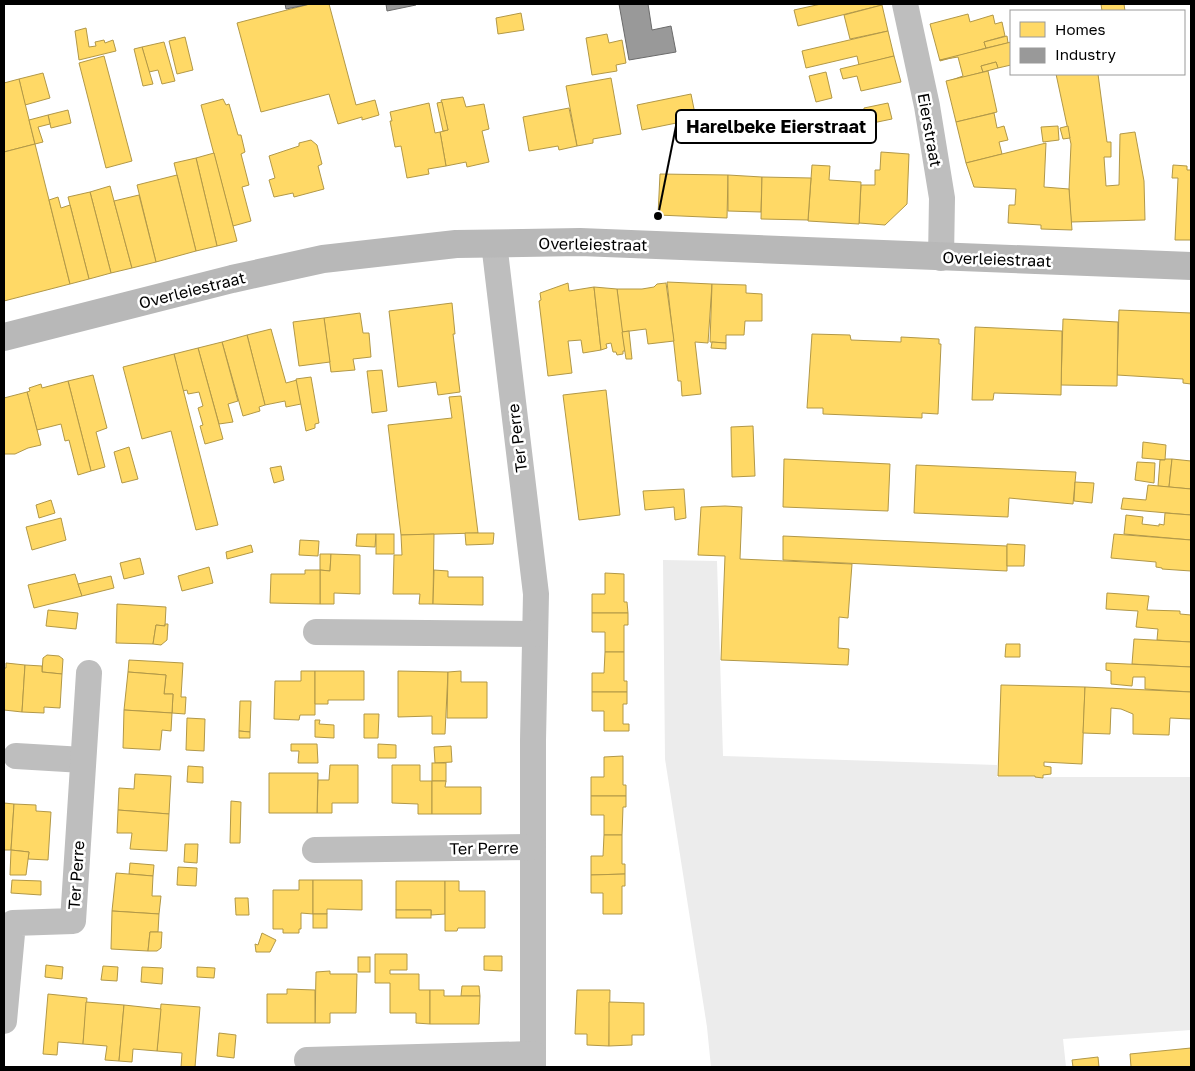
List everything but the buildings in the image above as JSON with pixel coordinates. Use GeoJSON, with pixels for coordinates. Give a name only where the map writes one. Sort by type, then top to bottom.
{"type":"FeatureCollection","features":[{"type":"Feature","properties":{"kind":"main road","name":"Overleiestraat"},"geometry":{"type":"LineString","coordinates":[[4,337],[232,279],[322,259],[456,244],[580,242],[941,258],[1191,266]]}},
{"type":"Feature","properties":{"kind":"street","name":"Eierstraat"},"geometry":{"type":"LineString","coordinates":[[905,4],[927,106],[942,198],[941,258]]}},
{"type":"Feature","properties":{"kind":"street","name":"Ter Perre"},"geometry":{"type":"LineString","coordinates":[[307,1060],[533,1061],[536,594],[494,244]]}},
{"type":"Feature","properties":{"kind":"street"},"geometry":{"type":"LineString","coordinates":[[316,632],[535,634]]}},
{"type":"Feature","properties":{"kind":"street","name":"Ter Perre"},"geometry":{"type":"LineString","coordinates":[[4,1021],[13,923],[73,921],[89,673]]}},
{"type":"Feature","properties":{"kind":"street"},"geometry":{"type":"LineString","coordinates":[[16,756],[83,760]]}},
{"type":"Feature","properties":{"kind":"street","name":"Ter Perre"},"geometry":{"type":"LineString","coordinates":[[315,850],[533,847]]}},
{"type":"Feature","properties":{"kind":"shaded area"},"geometry":{"type":"Polygon","coordinates":[[[663,560],[717,561],[723,756],[997,765],[997,777],[1191,777],[1191,1030],[1063,1039],[1066,1067],[711,1067],[707,1027],[665,759],[663,560]]]}},
{"type":"Feature","properties":{"kind":"place","name":"Harelbeke Eierstraat"},"geometry":{"type":"Point","coordinates":[658,216]}}]}
